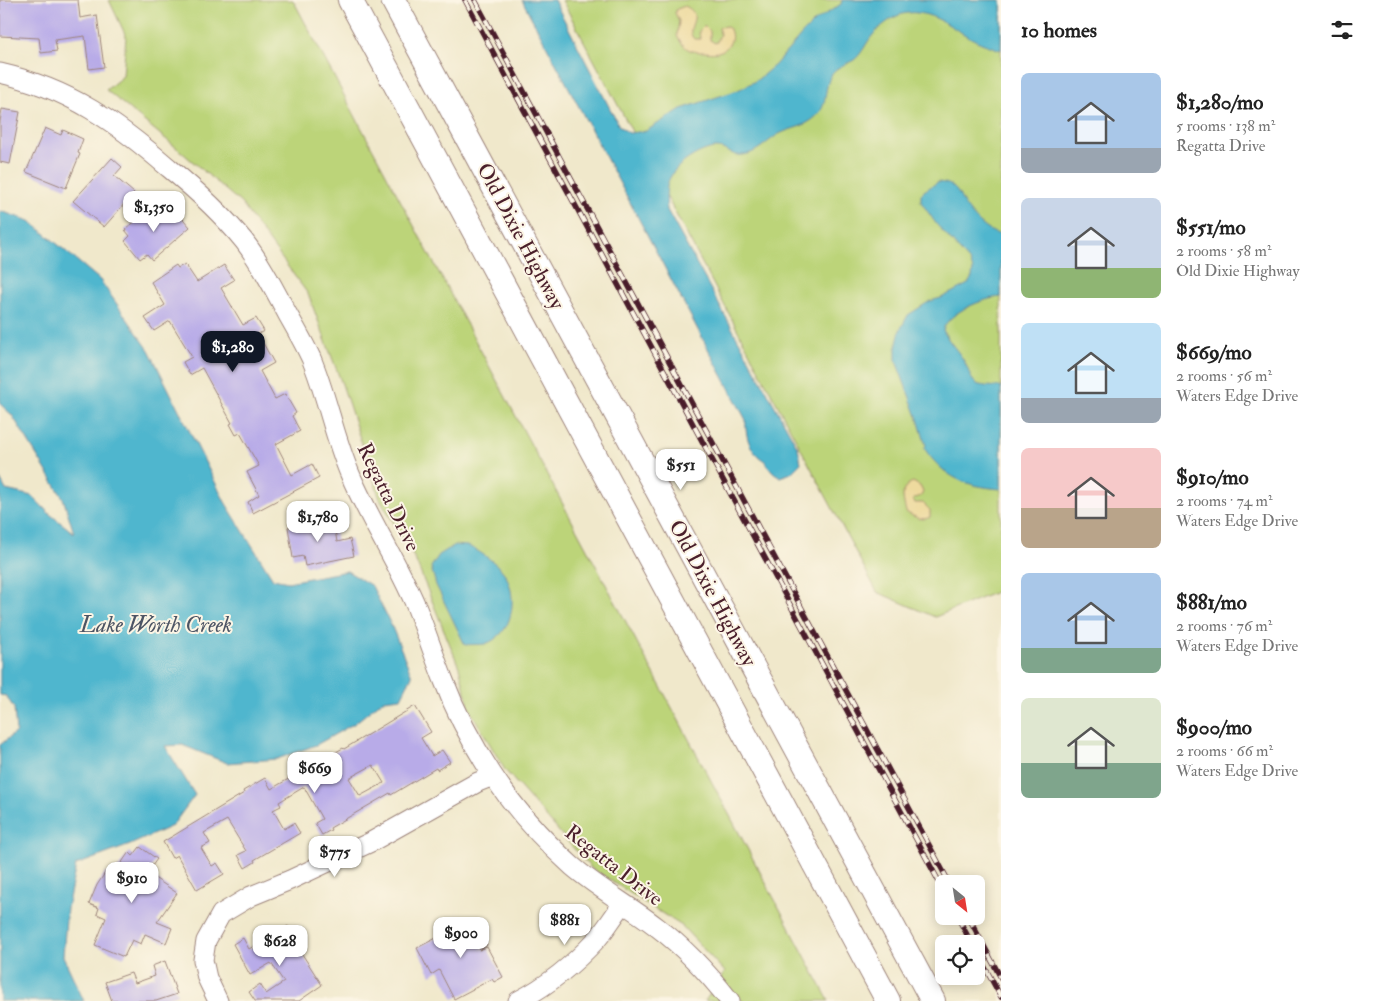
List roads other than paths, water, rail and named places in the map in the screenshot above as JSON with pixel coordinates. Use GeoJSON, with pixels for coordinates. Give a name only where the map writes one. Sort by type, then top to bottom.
{"type":"FeatureCollection","features":[{"type":"Feature","properties":{"kind":"main road","name":"Old Dixie Highway"},"geometry":{"type":"LineString","coordinates":[[350,0],[888,1001]]}},
{"type":"Feature","properties":{"kind":"main road","name":"Old Dixie Highway"},"geometry":{"type":"LineString","coordinates":[[393,0],[933,1001]]}},
{"type":"Feature","properties":{"kind":"street","name":"Regatta Drive"},"geometry":{"type":"LineString","coordinates":[[0,72],[48,88],[83,104],[130,134],[221,214],[245,243],[272,286],[309,354],[322,387],[337,440],[349,473],[399,568],[464,726],[493,776],[513,803],[547,842],[572,866],[683,948],[709,974],[730,1001]]}},
{"type":"Feature","properties":{"kind":"street"},"geometry":{"type":"LineString","coordinates":[[218,1001],[207,978],[203,960],[206,941],[221,914],[251,896],[371,842],[478,782],[493,776]]}},
{"type":"Feature","properties":{"kind":"street"},"geometry":{"type":"LineString","coordinates":[[518,1001],[536,992],[572,963],[598,938],[623,904]]}},
{"type":"Feature","properties":{"kind":"water"},"geometry":{"type":"Polygon","coordinates":[[[522,0],[554,0],[619,126],[629,133],[646,131],[681,109],[738,90],[757,80],[775,65],[814,22],[841,4],[842,0],[1001,0],[1001,50],[977,41],[936,18],[918,13],[899,15],[877,30],[854,60],[837,69],[832,74],[822,108],[814,118],[804,125],[779,134],[748,154],[735,155],[719,148],[703,151],[678,167],[669,180],[666,192],[667,210],[798,448],[801,463],[791,473],[781,477],[776,474],[752,448],[746,430],[746,420],[522,0]]]}},
{"type":"Feature","properties":{"kind":"water"},"geometry":{"type":"Polygon","coordinates":[[[938,182],[951,186],[957,191],[964,204],[980,223],[991,231],[1001,234],[1001,297],[976,303],[959,312],[946,323],[943,330],[977,384],[1001,387],[1001,489],[977,486],[957,479],[948,474],[932,459],[924,448],[926,446],[918,419],[896,361],[896,348],[900,330],[908,315],[930,301],[941,298],[968,284],[972,277],[973,270],[970,262],[937,225],[921,202],[921,195],[924,191],[938,182]]]}},
{"type":"Feature","properties":{"kind":"water","name":"Lake Worth Creek"},"geometry":{"type":"Polygon","coordinates":[[[0,211],[30,221],[100,280],[149,350],[225,502],[273,579],[288,582],[347,571],[372,586],[392,627],[412,676],[401,698],[383,700],[355,723],[316,745],[277,759],[227,763],[182,745],[165,746],[195,795],[172,826],[130,845],[76,865],[67,908],[63,956],[84,1001],[0,1001],[0,745],[16,732],[14,708],[6,696],[0,695],[0,479],[6,490],[32,496],[51,515],[74,533],[63,498],[12,415],[0,404],[0,211]]]}},
{"type":"Feature","properties":{"kind":"water"},"geometry":{"type":"Polygon","coordinates":[[[455,545],[470,547],[490,559],[503,572],[510,585],[512,605],[507,625],[502,633],[485,644],[465,645],[436,585],[431,567],[439,555],[455,545]]]}},
{"type":"Feature","properties":{"kind":"railway"},"geometry":{"type":"LineString","coordinates":[[465,0],[935,875]]}},
{"type":"Feature","properties":{"kind":"railway"},"geometry":{"type":"LineString","coordinates":[[475,0],[945,875]]}},
{"type":"Feature","properties":{"kind":"railway"},"geometry":{"type":"LineString","coordinates":[[962,925],[967,935]]}},
{"type":"Feature","properties":{"kind":"railway"},"geometry":{"type":"LineString","coordinates":[[973,925],[1001,978]]}},
{"type":"Feature","properties":{"kind":"railway"},"geometry":{"type":"LineString","coordinates":[[985,968],[1001,997]]}}]}
